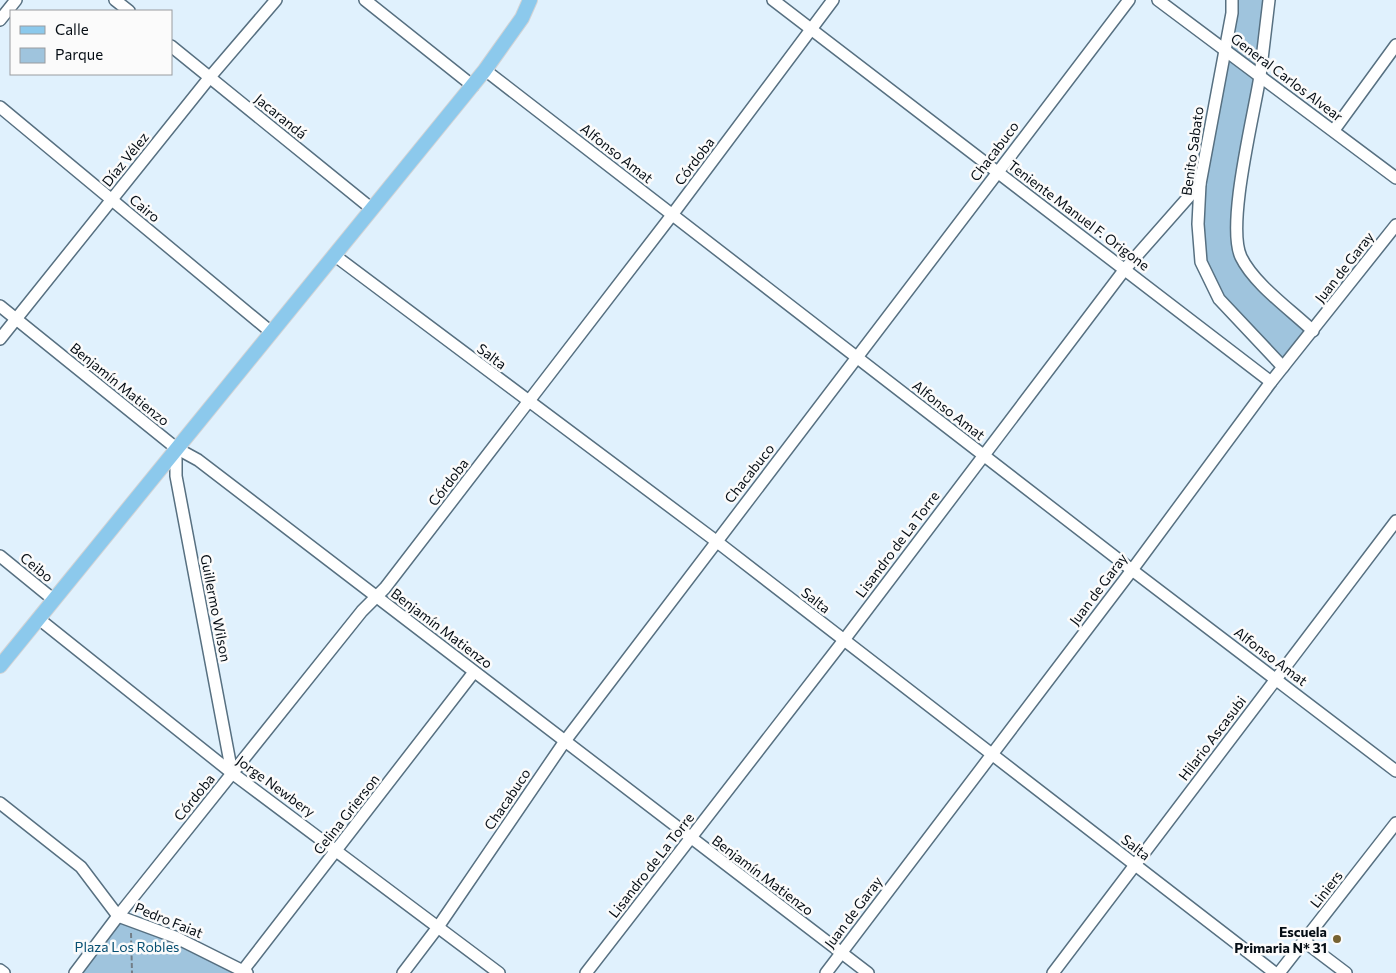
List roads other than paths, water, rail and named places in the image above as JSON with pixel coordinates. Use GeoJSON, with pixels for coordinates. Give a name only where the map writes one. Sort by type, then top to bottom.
{"type":"FeatureCollection","features":[{"type":"Feature","properties":{"kind":"main road"},"geometry":{"type":"LineString","coordinates":[[0,666],[473,86],[522,18],[530,0]]}},
{"type":"Feature","properties":{"kind":"street"},"geometry":{"type":"LineString","coordinates":[[0,20],[16,0]]}},
{"type":"Feature","properties":{"kind":"street"},"geometry":{"type":"LineString","coordinates":[[115,0],[128,10]]}},
{"type":"Feature","properties":{"kind":"street","name":"Díaz Vélez"},"geometry":{"type":"LineString","coordinates":[[0,339],[210,77],[276,0]]}},
{"type":"Feature","properties":{"kind":"street"},"geometry":{"type":"LineString","coordinates":[[365,0],[473,86]]}},
{"type":"Feature","properties":{"kind":"street","name":"Teniente Manuel F. Origone"},"geometry":{"type":"LineString","coordinates":[[773,0],[1271,382]]}},
{"type":"Feature","properties":{"kind":"street","name":"Córdoba"},"geometry":{"type":"LineString","coordinates":[[76,973],[118,916],[362,611],[376,597],[529,403],[833,0]]}},
{"type":"Feature","properties":{"kind":"street","name":"Chacabuco"},"geometry":{"type":"LineString","coordinates":[[403,973],[438,927],[565,741],[1129,0]]}},
{"type":"Feature","properties":{"kind":"street","name":"General Carlos Alvear"},"geometry":{"type":"LineString","coordinates":[[1158,0],[1396,178]]}},
{"type":"Feature","properties":{"kind":"street","name":"Benito Sabato"},"geometry":{"type":"LineString","coordinates":[[1232,0],[1232,13],[1200,184],[1199,249],[1204,274],[1212,290],[1224,306],[1283,367]]}},
{"type":"Feature","properties":{"kind":"street"},"geometry":{"type":"LineString","coordinates":[[1269,0],[1260,76],[1237,214],[1238,243],[1240,256],[1250,273],[1313,331]]}},
{"type":"Feature","properties":{"kind":"street"},"geometry":{"type":"LineString","coordinates":[[1334,130],[1396,45]]}},
{"type":"Feature","properties":{"kind":"street","name":"Jacarandá"},"geometry":{"type":"LineString","coordinates":[[172,47],[372,209]]}},
{"type":"Feature","properties":{"kind":"street","name":"Alfonso Amat"},"geometry":{"type":"LineString","coordinates":[[485,70],[1132,570],[1396,771]]}},
{"type":"Feature","properties":{"kind":"street","name":"Cairo"},"geometry":{"type":"LineString","coordinates":[[0,107],[271,332]]}},
{"type":"Feature","properties":{"kind":"street","name":"Lisandro de La Torre"},"geometry":{"type":"LineString","coordinates":[[586,973],[844,640],[1125,269],[1200,184]]}},
{"type":"Feature","properties":{"kind":"street","name":"Juan de Garay"},"geometry":{"type":"LineString","coordinates":[[826,973],[990,754],[1132,570],[1271,382],[1396,225]]}},
{"type":"Feature","properties":{"kind":"street","name":"Salta"},"geometry":{"type":"LineString","coordinates":[[334,255],[529,403],[716,541],[990,754],[1277,973]]}},
{"type":"Feature","properties":{"kind":"street","name":"Benjamín Matienzo"},"geometry":{"type":"LineString","coordinates":[[0,306],[176,448],[198,460],[868,973]]}},
{"type":"Feature","properties":{"kind":"street","name":"Guillermo Wilson"},"geometry":{"type":"LineString","coordinates":[[176,448],[176,476],[232,773]]}},
{"type":"Feature","properties":{"kind":"street","name":"Hilario Ascasubi"},"geometry":{"type":"LineString","coordinates":[[1053,973],[1396,522]]}},
{"type":"Feature","properties":{"kind":"street","name":"Ceibo"},"geometry":{"type":"LineString","coordinates":[[0,556],[54,600]]}},
{"type":"Feature","properties":{"kind":"street","name":"Jorge Newbery"},"geometry":{"type":"LineString","coordinates":[[39,619],[232,773],[338,850],[499,973]]}},
{"type":"Feature","properties":{"kind":"street","name":"Celina Grierson"},"geometry":{"type":"LineString","coordinates":[[244,972],[474,672]]}},
{"type":"Feature","properties":{"kind":"street","name":"Pedro Faiat"},"geometry":{"type":"LineString","coordinates":[[0,803],[81,867],[118,916],[175,937],[244,972]]}},
{"type":"Feature","properties":{"kind":"street","name":"Liniers"},"geometry":{"type":"LineString","coordinates":[[1277,973],[1305,942],[1396,823]]}},
{"type":"Feature","properties":{"kind":"street"},"geometry":{"type":"LineString","coordinates":[[1305,942],[1346,973]]}},
{"type":"Feature","properties":{"kind":"street"},"geometry":{"type":"LineString","coordinates":[[0,970],[4,973]]}},
{"type":"Feature","properties":{"kind":"place","name":"Escuela Primaria N* 31"},"geometry":{"type":"Point","coordinates":[1337,939]}},
{"type":"Feature","properties":{"kind":"park label","name":"Plaza Los Robles"},"geometry":{"type":"Point","coordinates":[127,946]}}]}
